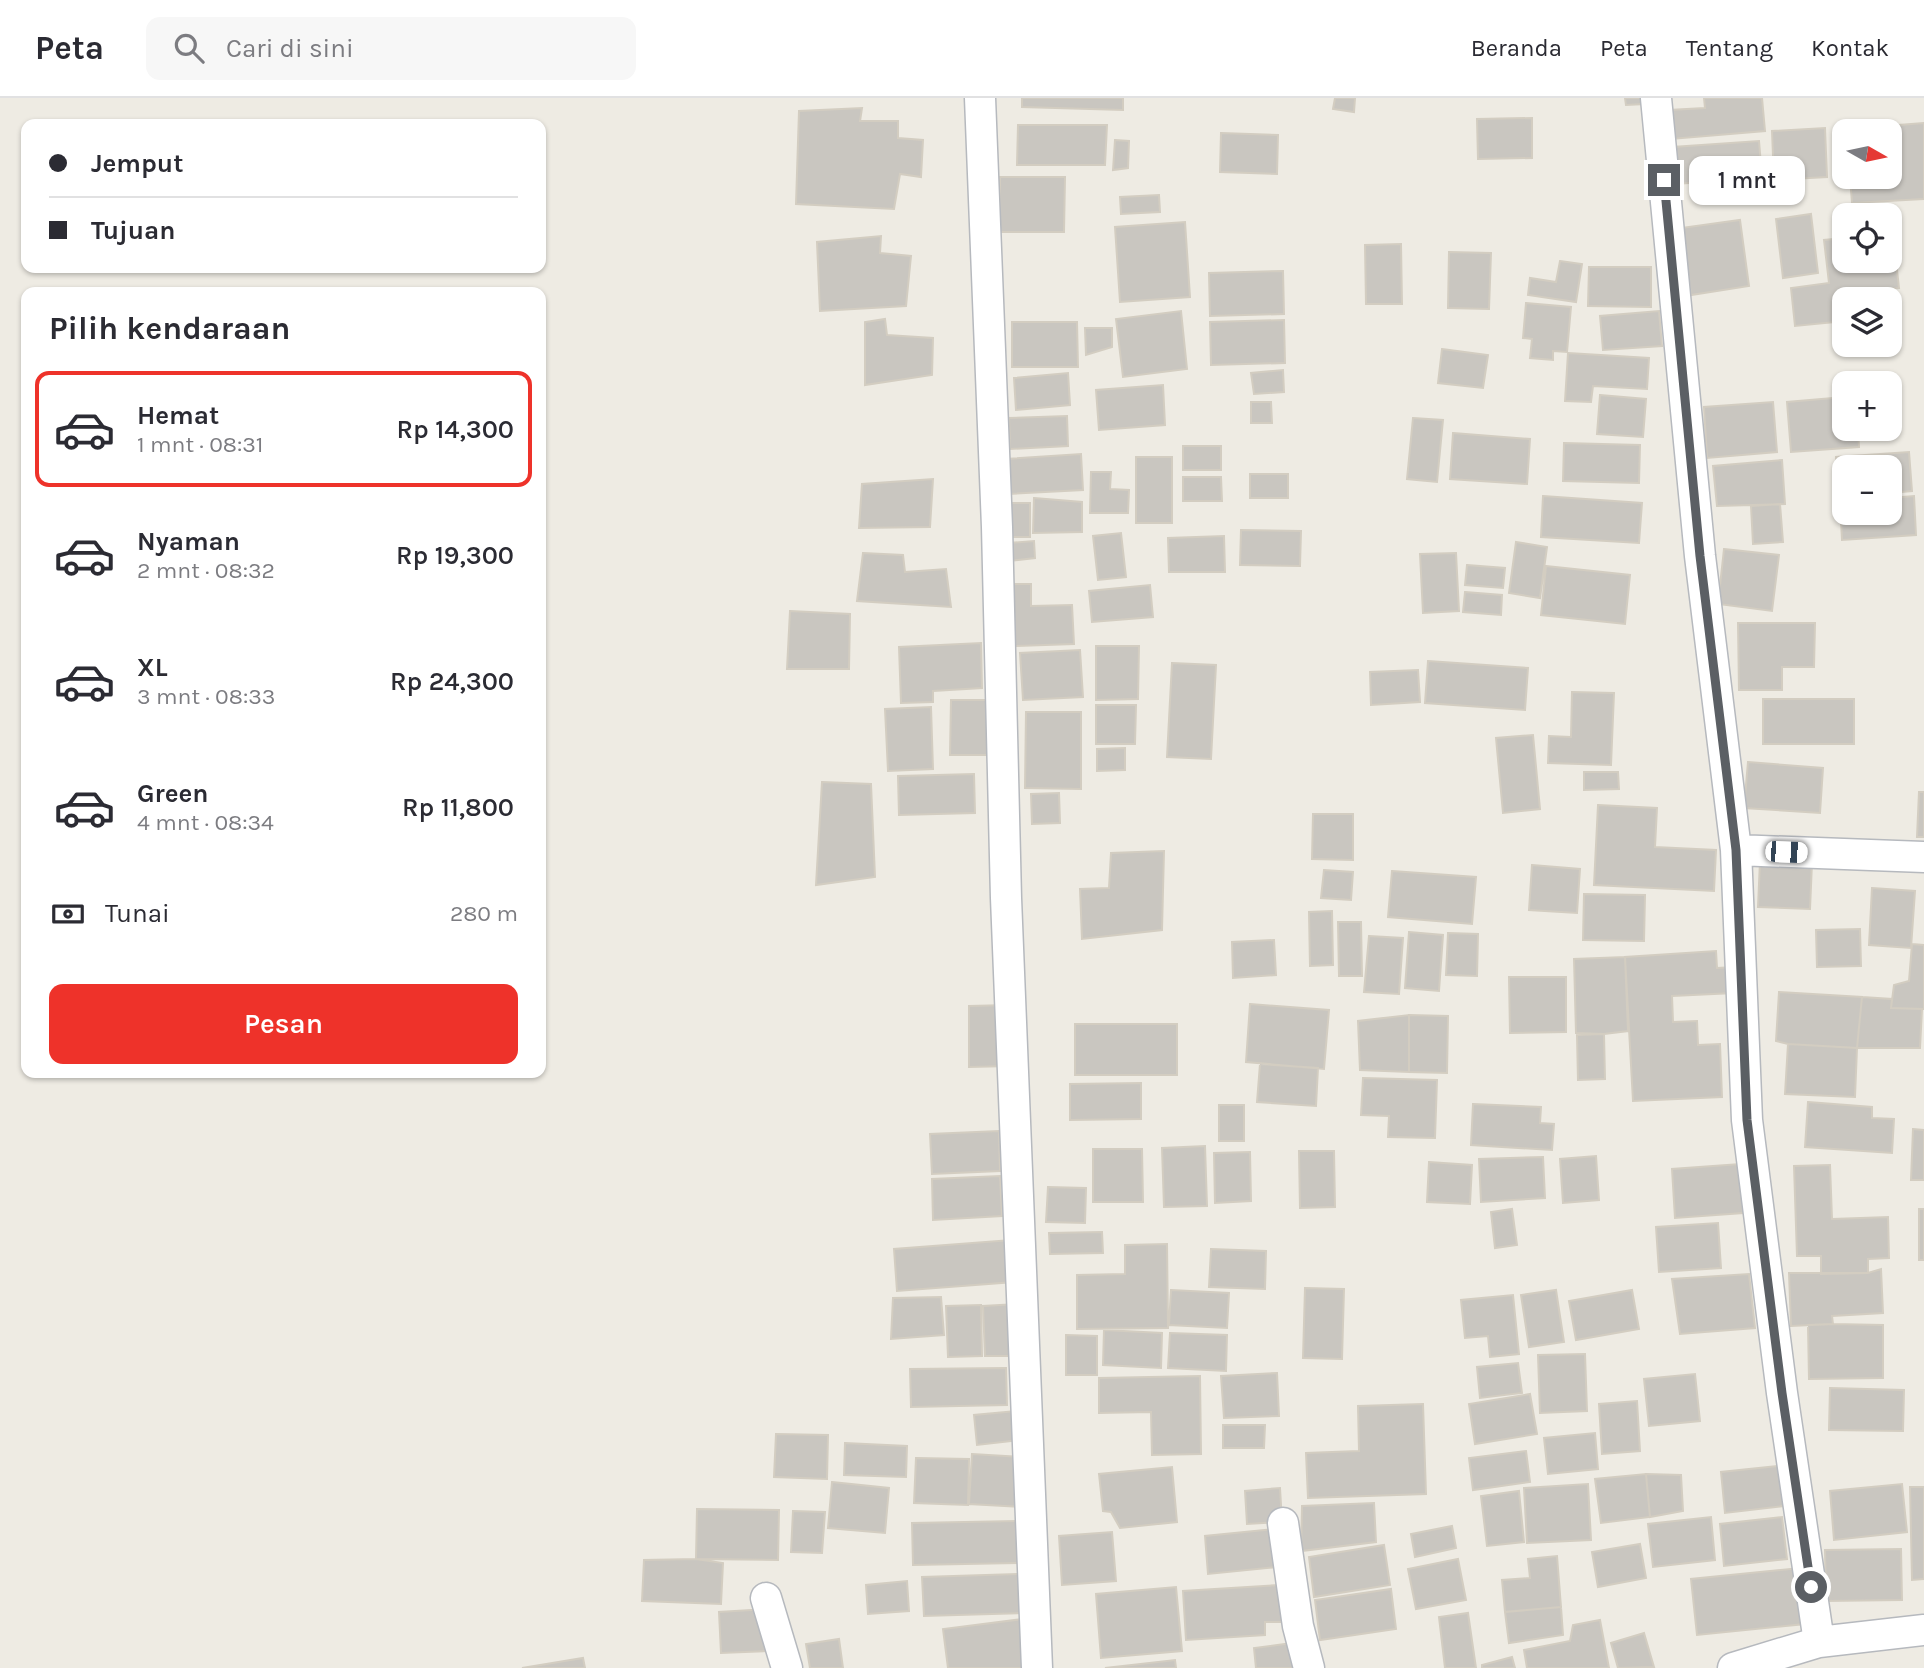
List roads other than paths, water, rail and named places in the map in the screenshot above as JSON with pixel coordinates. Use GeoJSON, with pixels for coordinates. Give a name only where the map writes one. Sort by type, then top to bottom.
{"type":"FeatureCollection","features":[{"type":"Feature","properties":{"kind":"street"},"geometry":{"type":"LineString","coordinates":[[980,98],[997,527],[1007,938],[1037,1668]]}},
{"type":"Feature","properties":{"kind":"street"},"geometry":{"type":"LineString","coordinates":[[1656,98],[1700,556],[1736,850],[1747,1120],[1782,1393],[1819,1642]]}},
{"type":"Feature","properties":{"kind":"street"},"geometry":{"type":"LineString","coordinates":[[1736,850],[1924,857]]}},
{"type":"Feature","properties":{"kind":"street"},"geometry":{"type":"LineString","coordinates":[[1283,1523],[1297,1626],[1309,1668]]}},
{"type":"Feature","properties":{"kind":"street"},"geometry":{"type":"LineString","coordinates":[[766,1598],[787,1668]]}},
{"type":"Feature","properties":{"kind":"street"},"geometry":{"type":"LineString","coordinates":[[1733,1668],[1819,1642],[1924,1630]]}}]}
